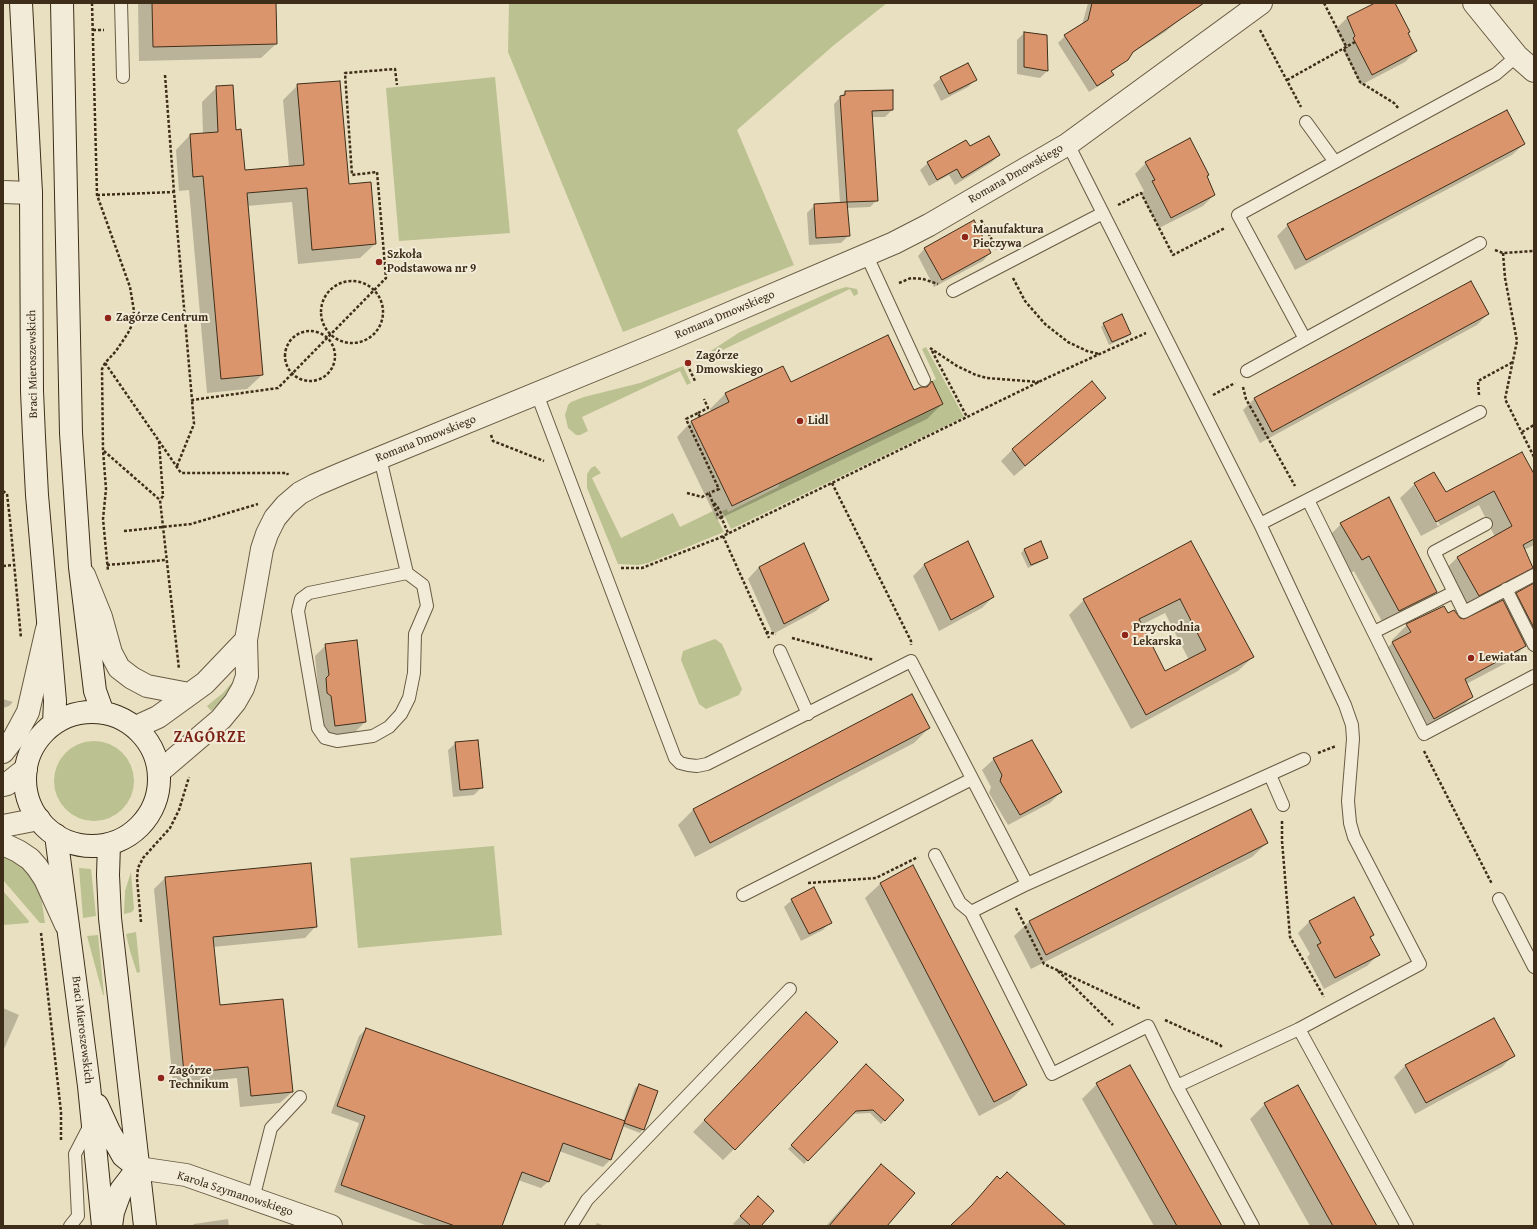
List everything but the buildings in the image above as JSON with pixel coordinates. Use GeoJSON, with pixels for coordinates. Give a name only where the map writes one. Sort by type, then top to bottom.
{"type":"FeatureCollection","features":[{"type":"Feature","properties":{"kind":"main road","name":"Braci Mieroszewskich"},"geometry":{"type":"LineString","coordinates":[[21,3],[31,193],[32,391],[34,437],[37,495],[55,701],[54,724]]}},
{"type":"Feature","properties":{"kind":"main road"},"geometry":{"type":"LineString","coordinates":[[62,3],[71,433],[80,567],[95,691],[103,713]]}},
{"type":"Feature","properties":{"kind":"main road","name":"Romana Dmowskiego"},"geometry":{"type":"LineString","coordinates":[[159,772],[221,718],[235,702],[247,676],[246,640],[262,549],[275,518],[286,505],[305,490],[537,394],[866,254],[894,244],[1068,144],[1261,3]]}},
{"type":"Feature","properties":{"kind":"main road"},"geometry":{"type":"LineString","coordinates":[[1474,3],[1517,56],[1534,71]]}},
{"type":"Feature","properties":{"kind":"main road"},"geometry":{"type":"LineString","coordinates":[[3,192],[31,193]]}},
{"type":"Feature","properties":{"kind":"main road"},"geometry":{"type":"LineString","coordinates":[[80,567],[101,617],[111,654],[119,668],[132,678],[147,686],[189,694]]}},
{"type":"Feature","properties":{"kind":"main road"},"geometry":{"type":"LineString","coordinates":[[3,752],[14,738],[28,712],[49,624]]}},
{"type":"Feature","properties":{"kind":"main road"},"geometry":{"type":"LineString","coordinates":[[136,727],[158,717],[205,683],[246,640]]}},
{"type":"Feature","properties":{"kind":"main road"},"geometry":{"type":"LineString","coordinates":[[86,712],[103,713],[120,718],[136,727],[152,747],[159,772],[159,791],[152,808],[142,824],[127,836],[109,844],[96,846],[82,845],[68,841],[56,835],[38,819],[27,795],[25,782],[26,769],[31,752],[41,736],[54,724],[75,714],[86,712]]}},
{"type":"Feature","properties":{"kind":"main road"},"geometry":{"type":"LineString","coordinates":[[3,785],[7,784],[26,769]]}},
{"type":"Feature","properties":{"kind":"main road"},"geometry":{"type":"LineString","coordinates":[[3,826],[38,819]]}},
{"type":"Feature","properties":{"kind":"main road","name":"Braci Mieroszewskich"},"geometry":{"type":"LineString","coordinates":[[56,835],[89,1086],[103,1226]]}},
{"type":"Feature","properties":{"kind":"main road"},"geometry":{"type":"LineString","coordinates":[[3,844],[30,859],[37,867],[45,879],[69,930]]}},
{"type":"Feature","properties":{"kind":"main road"},"geometry":{"type":"LineString","coordinates":[[109,844],[108,875],[110,918],[145,1226]]}},
{"type":"Feature","properties":{"kind":"main road"},"geometry":{"type":"LineString","coordinates":[[89,1086],[109,1131],[123,1156],[138,1168]]}},
{"type":"Feature","properties":{"kind":"main road"},"geometry":{"type":"LineString","coordinates":[[111,1226],[113,1212],[121,1190],[138,1168]]}},
{"type":"Feature","properties":{"kind":"main road","name":"Karola Szymanowskiego"},"geometry":{"type":"LineString","coordinates":[[138,1168],[186,1175],[331,1226]]}},
{"type":"Feature","properties":{"kind":"lane"},"geometry":{"type":"LineString","coordinates":[[121,3],[123,77]]}},
{"type":"Feature","properties":{"kind":"lane"},"geometry":{"type":"LineString","coordinates":[[1305,339],[1238,215],[1496,74],[1517,56]]}},
{"type":"Feature","properties":{"kind":"lane"},"geometry":{"type":"LineString","coordinates":[[1306,122],[1335,162]]}},
{"type":"Feature","properties":{"kind":"lane"},"geometry":{"type":"LineString","coordinates":[[1068,144],[1260,524],[1348,714],[1352,725],[1353,739],[1348,810],[1354,837],[1420,964],[1299,1029],[1177,1086]]}},
{"type":"Feature","properties":{"kind":"lane"},"geometry":{"type":"LineString","coordinates":[[953,291],[1103,213]]}},
{"type":"Feature","properties":{"kind":"lane"},"geometry":{"type":"LineString","coordinates":[[1245,375],[1305,339],[1480,244]]}},
{"type":"Feature","properties":{"kind":"lane"},"geometry":{"type":"LineString","coordinates":[[866,254],[924,380]]}},
{"type":"Feature","properties":{"kind":"lane"},"geometry":{"type":"LineString","coordinates":[[537,394],[675,758],[680,763],[688,765],[698,766],[707,764],[911,662],[1027,884]]}},
{"type":"Feature","properties":{"kind":"lane"},"geometry":{"type":"LineString","coordinates":[[1260,524],[1480,412]]}},
{"type":"Feature","properties":{"kind":"lane"},"geometry":{"type":"LineString","coordinates":[[380,458],[407,573],[424,585],[428,606],[415,634],[414,673],[409,698],[401,714],[389,727],[373,736],[337,741],[325,738],[318,728],[298,611],[301,599],[309,593],[407,573]]}},
{"type":"Feature","properties":{"kind":"lane"},"geometry":{"type":"LineString","coordinates":[[1306,501],[1374,632],[1424,734],[1534,676]]}},
{"type":"Feature","properties":{"kind":"lane"},"geometry":{"type":"LineString","coordinates":[[1486,524],[1434,552],[1464,612],[1534,575]]}},
{"type":"Feature","properties":{"kind":"lane"},"geometry":{"type":"LineString","coordinates":[[1506,590],[1534,645]]}},
{"type":"Feature","properties":{"kind":"lane"},"geometry":{"type":"LineString","coordinates":[[1374,632],[1454,592]]}},
{"type":"Feature","properties":{"kind":"lane"},"geometry":{"type":"LineString","coordinates":[[780,651],[808,714]]}},
{"type":"Feature","properties":{"kind":"lane"},"geometry":{"type":"LineString","coordinates":[[971,912],[1027,884],[1304,759]]}},
{"type":"Feature","properties":{"kind":"lane"},"geometry":{"type":"LineString","coordinates":[[1270,775],[1283,805]]}},
{"type":"Feature","properties":{"kind":"lane"},"geometry":{"type":"LineString","coordinates":[[743,894],[972,779]]}},
{"type":"Feature","properties":{"kind":"lane"},"geometry":{"type":"LineString","coordinates":[[935,855],[960,903],[971,912],[1052,1074],[1148,1026],[1177,1086],[1253,1226]]}},
{"type":"Feature","properties":{"kind":"lane"},"geometry":{"type":"LineString","coordinates":[[1499,899],[1534,967]]}},
{"type":"Feature","properties":{"kind":"lane"},"geometry":{"type":"LineString","coordinates":[[571,1226],[587,1200],[790,989]]}},
{"type":"Feature","properties":{"kind":"lane"},"geometry":{"type":"LineString","coordinates":[[1299,1029],[1407,1226]]}},
{"type":"Feature","properties":{"kind":"lane"},"geometry":{"type":"LineString","coordinates":[[253,1199],[271,1128],[300,1097]]}},
{"type":"Feature","properties":{"kind":"lane"},"geometry":{"type":"LineString","coordinates":[[70,1226],[78,1216],[75,1154],[93,1120]]}},
{"type":"Feature","properties":{"kind":"path"},"geometry":{"type":"LineString","coordinates":[[92,3],[97,195],[130,287],[134,311],[132,325],[128,333],[120,346],[104,363],[102,374],[103,450],[106,489],[104,519],[108,578]]}},
{"type":"Feature","properties":{"kind":"path"},"geometry":{"type":"LineString","coordinates":[[1324,3],[1360,82],[1394,103],[1408,122]]}},
{"type":"Feature","properties":{"kind":"path"},"geometry":{"type":"LineString","coordinates":[[1258,27],[1306,116],[1306,122]]}},
{"type":"Feature","properties":{"kind":"path"},"geometry":{"type":"LineString","coordinates":[[93,30],[102,30]]}},
{"type":"Feature","properties":{"kind":"path"},"geometry":{"type":"LineString","coordinates":[[1287,80],[1356,42]]}},
{"type":"Feature","properties":{"kind":"path"},"geometry":{"type":"LineString","coordinates":[[192,400],[278,388],[386,278],[377,172],[352,175],[345,73],[395,69],[397,85]]}},
{"type":"Feature","properties":{"kind":"path"},"geometry":{"type":"LineString","coordinates":[[165,75],[194,424],[176,467]]}},
{"type":"Feature","properties":{"kind":"path"},"geometry":{"type":"LineString","coordinates":[[97,195],[174,192]]}},
{"type":"Feature","properties":{"kind":"path"},"geometry":{"type":"LineString","coordinates":[[1103,213],[1141,193],[1173,255],[1241,220]]}},
{"type":"Feature","properties":{"kind":"path"},"geometry":{"type":"LineString","coordinates":[[980,219],[1025,301],[1045,324],[1068,342],[1087,351],[1100,354]]}},
{"type":"Feature","properties":{"kind":"path"},"geometry":{"type":"LineString","coordinates":[[1480,244],[1503,253],[1534,251]]}},
{"type":"Feature","properties":{"kind":"path"},"geometry":{"type":"LineString","coordinates":[[1503,253],[1505,278],[1517,341],[1505,399],[1534,458]]}},
{"type":"Feature","properties":{"kind":"path"},"geometry":{"type":"LineString","coordinates":[[883,290],[911,278],[923,279],[953,291]]}},
{"type":"Feature","properties":{"kind":"path"},"geometry":{"type":"LineString","coordinates":[[352,281],[366,284],[374,289],[380,297],[384,317],[381,326],[375,334],[367,340],[353,344],[338,341],[330,335],[324,327],[321,313],[324,299],[329,290],[337,284],[352,281]]}},
{"type":"Feature","properties":{"kind":"path"},"geometry":{"type":"LineString","coordinates":[[615,568],[642,568],[724,536],[1039,382],[1160,326]]}},
{"type":"Feature","properties":{"kind":"path"},"geometry":{"type":"LineString","coordinates":[[312,331],[320,333],[327,338],[333,349],[334,362],[330,370],[324,376],[316,380],[308,381],[299,379],[292,374],[287,367],[285,359],[287,346],[295,336],[303,332],[312,331]]}},
{"type":"Feature","properties":{"kind":"path"},"geometry":{"type":"LineString","coordinates":[[930,348],[957,366],[976,375],[987,378],[1039,382]]}},
{"type":"Feature","properties":{"kind":"path"},"geometry":{"type":"LineString","coordinates":[[685,360],[695,381]]}},
{"type":"Feature","properties":{"kind":"path"},"geometry":{"type":"LineString","coordinates":[[1483,378],[1513,362]]}},
{"type":"Feature","properties":{"kind":"path"},"geometry":{"type":"LineString","coordinates":[[104,363],[181,473],[286,473],[290,476]]}},
{"type":"Feature","properties":{"kind":"path"},"geometry":{"type":"LineString","coordinates":[[1198,402],[1245,375]]}},
{"type":"Feature","properties":{"kind":"path"},"geometry":{"type":"LineString","coordinates":[[1245,375],[1242,383],[1246,399],[1306,501]]}},
{"type":"Feature","properties":{"kind":"path"},"geometry":{"type":"LineString","coordinates":[[687,493],[702,497],[720,488],[686,419],[699,415],[708,408],[704,399]]}},
{"type":"Feature","properties":{"kind":"path"},"geometry":{"type":"LineString","coordinates":[[1522,432],[1534,425]]}},
{"type":"Feature","properties":{"kind":"path"},"geometry":{"type":"LineString","coordinates":[[489,431],[493,441],[566,469]]}},
{"type":"Feature","properties":{"kind":"path"},"geometry":{"type":"LineString","coordinates":[[158,441],[164,496],[160,500]]}},
{"type":"Feature","properties":{"kind":"path"},"geometry":{"type":"LineString","coordinates":[[103,450],[160,500],[178,665],[189,694]]}},
{"type":"Feature","properties":{"kind":"path"},"geometry":{"type":"LineString","coordinates":[[832,483],[911,642],[911,662]]}},
{"type":"Feature","properties":{"kind":"path"},"geometry":{"type":"LineString","coordinates":[[3,491],[7,494],[21,641]]}},
{"type":"Feature","properties":{"kind":"path"},"geometry":{"type":"LineString","coordinates":[[709,493],[718,516],[722,519],[728,533]]}},
{"type":"Feature","properties":{"kind":"path"},"geometry":{"type":"LineString","coordinates":[[124,531],[191,524],[257,503],[261,506]]}},
{"type":"Feature","properties":{"kind":"path"},"geometry":{"type":"LineString","coordinates":[[724,536],[766,632],[773,645],[780,651]]}},
{"type":"Feature","properties":{"kind":"path"},"geometry":{"type":"LineString","coordinates":[[107,565],[166,560]]}},
{"type":"Feature","properties":{"kind":"path"},"geometry":{"type":"LineString","coordinates":[[3,566],[14,565]]}},
{"type":"Feature","properties":{"kind":"path"},"geometry":{"type":"LineString","coordinates":[[766,632],[782,636]]}},
{"type":"Feature","properties":{"kind":"path"},"geometry":{"type":"LineString","coordinates":[[789,638],[873,660],[883,676]]}},
{"type":"Feature","properties":{"kind":"path"},"geometry":{"type":"LineString","coordinates":[[1424,734],[1422,748],[1499,899]]}},
{"type":"Feature","properties":{"kind":"path"},"geometry":{"type":"LineString","coordinates":[[141,922],[137,879],[138,868],[144,858],[170,828],[178,810],[186,783],[192,771]]}},
{"type":"Feature","properties":{"kind":"path"},"geometry":{"type":"LineString","coordinates":[[1283,805],[1282,841],[1290,937],[1331,1012]]}},
{"type":"Feature","properties":{"kind":"path"},"geometry":{"type":"LineString","coordinates":[[807,883],[876,878],[932,850],[935,855]]}},
{"type":"Feature","properties":{"kind":"path"},"geometry":{"type":"LineString","coordinates":[[1009,894],[1044,964],[1144,1011]]}},
{"type":"Feature","properties":{"kind":"path"},"geometry":{"type":"LineString","coordinates":[[41,933],[61,1112],[62,1145]]}},
{"type":"Feature","properties":{"kind":"path"},"geometry":{"type":"LineString","coordinates":[[1056,969],[1126,1037]]}},
{"type":"Feature","properties":{"kind":"path"},"geometry":{"type":"LineString","coordinates":[[1165,1020],[1220,1045],[1230,1061]]}},
{"type":"Feature","properties":{"kind":"green space"},"geometry":{"type":"Polygon","coordinates":[[[887,3],[834,45],[737,130],[794,265],[623,332],[508,52],[509,4],[887,3]]]}},
{"type":"Feature","properties":{"kind":"green space"},"geometry":{"type":"Polygon","coordinates":[[[495,77],[510,233],[399,241],[386,88],[495,77]]]}},
{"type":"Feature","properties":{"kind":"green space"},"geometry":{"type":"Polygon","coordinates":[[[846,287],[857,289],[858,294],[854,296],[850,289],[708,357],[706,354],[740,332],[833,291],[846,287]]]}},
{"type":"Feature","properties":{"kind":"green space"},"geometry":{"type":"Polygon","coordinates":[[[926,347],[964,417],[731,529],[722,511],[727,509],[728,512],[778,487],[780,483],[943,404],[932,381],[936,379],[922,349],[926,347]]]}},
{"type":"Feature","properties":{"kind":"green space"},"geometry":{"type":"Polygon","coordinates":[[[683,366],[691,383],[687,385],[680,371],[582,417],[588,431],[580,435],[576,435],[568,428],[565,415],[568,405],[571,402],[584,397],[640,383],[683,366]]]}},
{"type":"Feature","properties":{"kind":"green space"},"geometry":{"type":"Polygon","coordinates":[[[595,466],[601,473],[592,478],[621,538],[673,513],[680,527],[713,511],[724,532],[648,563],[638,565],[618,564],[587,488],[587,474],[591,468],[595,466]]]}},
{"type":"Feature","properties":{"kind":"green space"},"geometry":{"type":"Polygon","coordinates":[[[715,639],[722,644],[742,689],[739,695],[706,709],[699,704],[681,660],[683,651],[715,639]]]}},
{"type":"Feature","properties":{"kind":"green space"},"geometry":{"type":"Polygon","coordinates":[[[235,679],[226,696],[211,711],[207,706],[223,693],[235,679]]]}},
{"type":"Feature","properties":{"kind":"green space"},"geometry":{"type":"Polygon","coordinates":[[[94,741],[109,744],[122,753],[131,766],[134,781],[131,796],[122,809],[109,818],[94,821],[79,818],[66,809],[57,796],[54,781],[57,766],[66,753],[79,744],[94,741]]]}},
{"type":"Feature","properties":{"kind":"green space"},"geometry":{"type":"Polygon","coordinates":[[[494,846],[502,935],[358,948],[350,858],[494,846]]]}},
{"type":"Feature","properties":{"kind":"green space"},"geometry":{"type":"Polygon","coordinates":[[[3,855],[20,864],[33,878],[41,896],[45,923],[40,923],[3,880],[3,855]]]}},
{"type":"Feature","properties":{"kind":"green space"},"geometry":{"type":"Polygon","coordinates":[[[79,868],[91,869],[96,916],[83,918],[79,868]]]}},
{"type":"Feature","properties":{"kind":"green space"},"geometry":{"type":"Polygon","coordinates":[[[131,872],[134,909],[132,912],[124,914],[125,891],[131,872]]]}},
{"type":"Feature","properties":{"kind":"green space"},"geometry":{"type":"Polygon","coordinates":[[[3,891],[29,921],[28,923],[3,925],[3,891]]]}},
{"type":"Feature","properties":{"kind":"green space"},"geometry":{"type":"Polygon","coordinates":[[[136,932],[140,972],[137,973],[126,934],[136,932]]]}},
{"type":"Feature","properties":{"kind":"green space"},"geometry":{"type":"Polygon","coordinates":[[[98,935],[104,995],[87,936],[98,935]]]}},
{"type":"Feature","properties":{"kind":"place","name":"Manufaktura Pieczywa"},"geometry":{"type":"Point","coordinates":[965,237]}},
{"type":"Feature","properties":{"kind":"place","name":"Szkoła Podstawowa nr 9"},"geometry":{"type":"Point","coordinates":[379,262]}},
{"type":"Feature","properties":{"kind":"place","name":"Zagórze Centrum"},"geometry":{"type":"Point","coordinates":[108,318]}},
{"type":"Feature","properties":{"kind":"place","name":"Zagórze Dmowskiego"},"geometry":{"type":"Point","coordinates":[688,363]}},
{"type":"Feature","properties":{"kind":"place","name":"Lidl"},"geometry":{"type":"Point","coordinates":[800,421]}},
{"type":"Feature","properties":{"kind":"place","name":"Przychodnia Lekarska"},"geometry":{"type":"Point","coordinates":[1125,635]}},
{"type":"Feature","properties":{"kind":"place","name":"Lewiatan"},"geometry":{"type":"Point","coordinates":[1471,658]}},
{"type":"Feature","properties":{"kind":"place","name":"Zagórze Technikum"},"geometry":{"type":"Point","coordinates":[161,1078]}},
{"type":"Feature","properties":{"kind":"district","name":"ZAGÓRZE"},"geometry":{"type":"Point","coordinates":[210,738]}}]}
